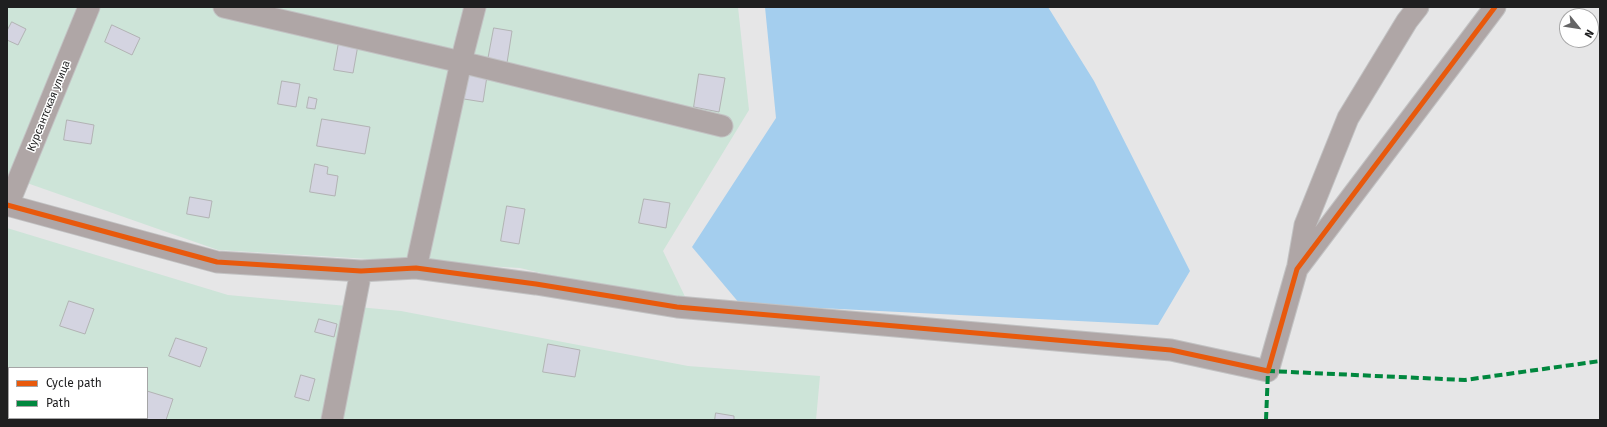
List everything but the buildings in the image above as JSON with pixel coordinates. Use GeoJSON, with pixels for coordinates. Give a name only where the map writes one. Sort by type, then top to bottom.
{"type":"FeatureCollection","features":[{"type":"Feature","properties":{"kind":"street","name":"Курсантская улица"},"geometry":{"type":"LineString","coordinates":[[8,205],[89,7]]}},
{"type":"Feature","properties":{"kind":"street"},"geometry":{"type":"LineString","coordinates":[[224,7],[461,62],[722,126]]}},
{"type":"Feature","properties":{"kind":"street"},"geometry":{"type":"LineString","coordinates":[[416,268],[461,62],[475,7]]}},
{"type":"Feature","properties":{"kind":"street"},"geometry":{"type":"LineString","coordinates":[[8,205],[217,262],[361,271],[416,268],[536,284],[677,307],[1171,350],[1268,371],[1297,269],[1305,225],[1348,118],[1418,7]]}},
{"type":"Feature","properties":{"kind":"street"},"geometry":{"type":"LineString","coordinates":[[1297,269],[1496,7]]}},
{"type":"Feature","properties":{"kind":"street"},"geometry":{"type":"LineString","coordinates":[[332,420],[361,271]]}},
{"type":"Feature","properties":{"kind":"green space"},"geometry":{"type":"Polygon","coordinates":[[[7,7],[738,7],[749,110],[663,251],[691,309],[520,268],[218,250],[7,176],[7,7]]]}},
{"type":"Feature","properties":{"kind":"green space"},"geometry":{"type":"Polygon","coordinates":[[[7,228],[228,295],[401,311],[688,366],[820,376],[816,420],[7,420],[7,228]]]}},
{"type":"Feature","properties":{"kind":"water"},"geometry":{"type":"Polygon","coordinates":[[[765,7],[1048,7],[1094,81],[1190,271],[1158,325],[740,304],[692,247],[776,118],[765,7]]]}},
{"type":"Feature","properties":{"kind":"marked path"},"geometry":{"type":"LineString","coordinates":[[1266,420],[1268,371],[1465,380],[1600,361]]}},
{"type":"Feature","properties":{"kind":"cycle path"},"geometry":{"type":"LineString","coordinates":[[7,205],[217,262],[361,271],[416,268],[536,284],[677,307],[1171,350],[1268,371],[1297,269],[1495,7]]}}]}
